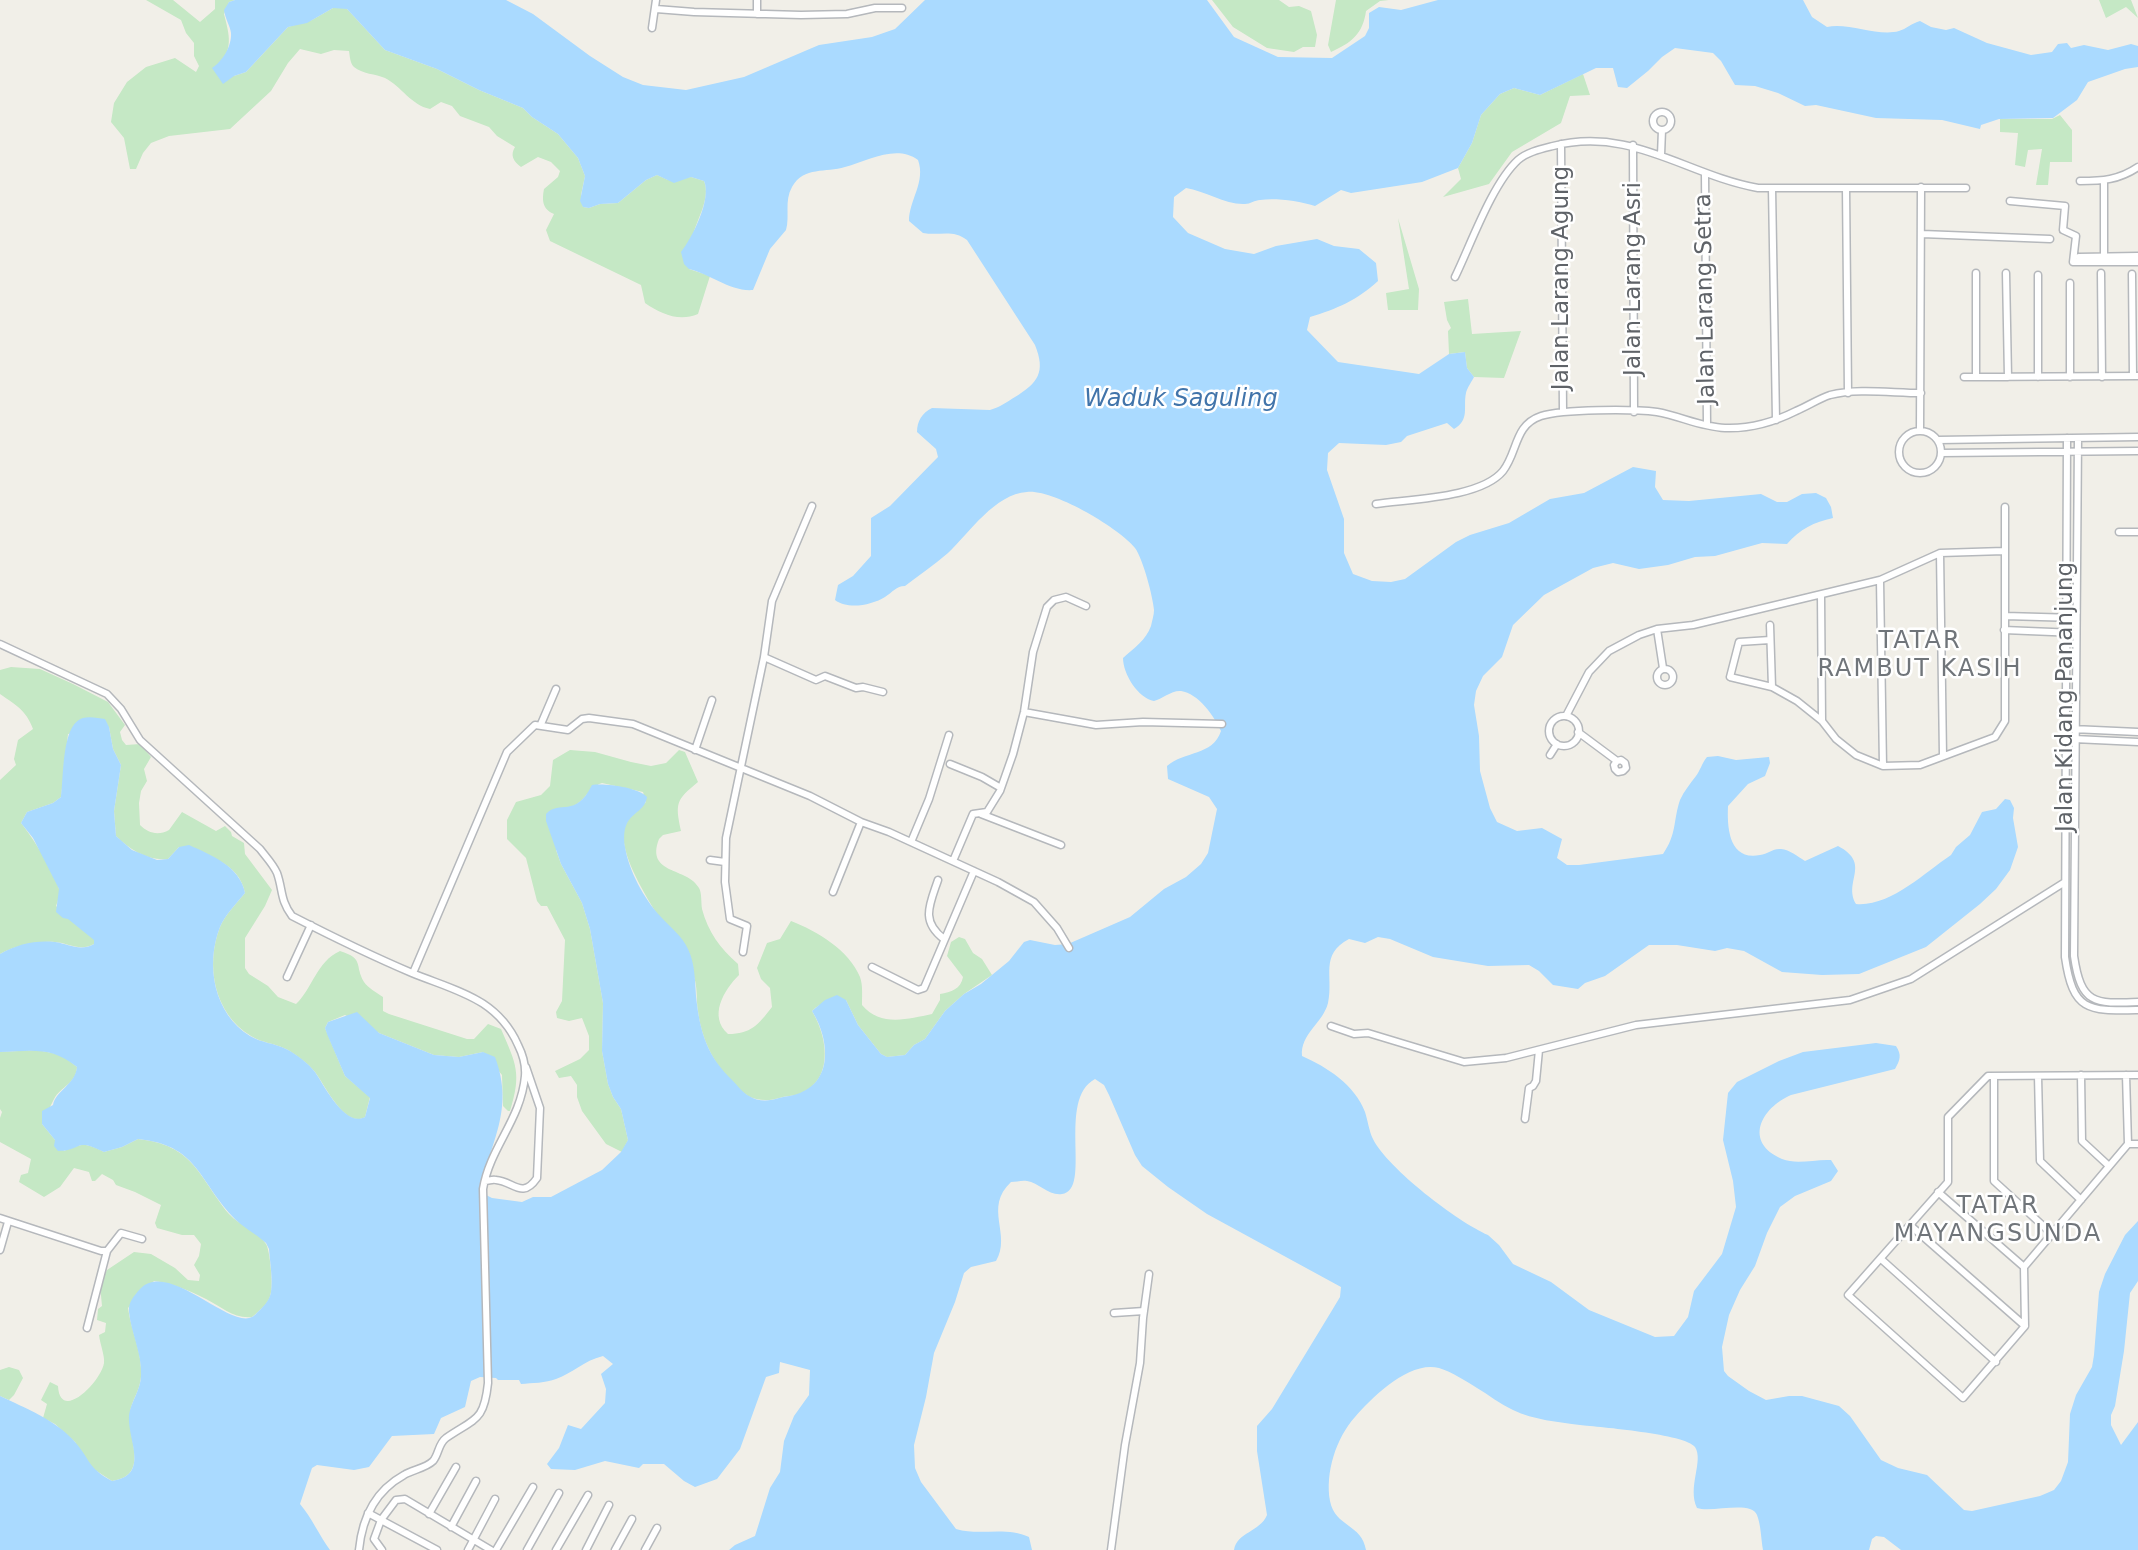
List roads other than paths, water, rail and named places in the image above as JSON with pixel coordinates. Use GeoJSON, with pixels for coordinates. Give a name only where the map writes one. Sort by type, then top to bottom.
{"type":"FeatureCollection","features":[{"type":"Feature","properties":{"kind":"street"},"geometry":{"type":"LineString","coordinates":[[652,28],[656,0]]}},
{"type":"Feature","properties":{"kind":"street"},"geometry":{"type":"LineString","coordinates":[[757,0],[757,14]]}},
{"type":"Feature","properties":{"kind":"street"},"geometry":{"type":"LineString","coordinates":[[656,9],[757,14],[846,14],[876,8],[902,8]]}},
{"type":"Feature","properties":{"kind":"street"},"geometry":{"type":"LineString","coordinates":[[1661,155],[1662,130]]}},
{"type":"Feature","properties":{"kind":"street"},"geometry":{"type":"LineString","coordinates":[[1455,277],[1497,191],[1511,169],[1526,155],[1561,144],[1591,142],[1633,145],[1736,184],[1772,188],[1966,188]]}},
{"type":"Feature","properties":{"kind":"street","name":"Jalan Larang Agung"},"geometry":{"type":"LineString","coordinates":[[1561,144],[1563,412]]}},
{"type":"Feature","properties":{"kind":"street","name":"Jalan Larang Asri"},"geometry":{"type":"LineString","coordinates":[[1633,145],[1634,412]]}},
{"type":"Feature","properties":{"kind":"street"},"geometry":{"type":"LineString","coordinates":[[2080,181],[2104,181],[2138,167]]}},
{"type":"Feature","properties":{"kind":"street","name":"Jalan Larang Setra"},"geometry":{"type":"LineString","coordinates":[[1705,173],[1707,425]]}},
{"type":"Feature","properties":{"kind":"street"},"geometry":{"type":"LineString","coordinates":[[2104,181],[2104,256]]}},
{"type":"Feature","properties":{"kind":"street"},"geometry":{"type":"LineString","coordinates":[[1920,431],[1922,187]]}},
{"type":"Feature","properties":{"kind":"street"},"geometry":{"type":"LineString","coordinates":[[1772,188],[1776,420]]}},
{"type":"Feature","properties":{"kind":"street"},"geometry":{"type":"LineString","coordinates":[[1846,188],[1848,393]]}},
{"type":"Feature","properties":{"kind":"street"},"geometry":{"type":"LineString","coordinates":[[2010,201],[2065,206],[2063,230],[2076,236],[2073,262],[2138,262]]}},
{"type":"Feature","properties":{"kind":"street"},"geometry":{"type":"LineString","coordinates":[[1922,234],[2050,239]]}},
{"type":"Feature","properties":{"kind":"street"},"geometry":{"type":"LineString","coordinates":[[2079,257],[2138,256]]}},
{"type":"Feature","properties":{"kind":"street"},"geometry":{"type":"LineString","coordinates":[[1976,273],[1976,377]]}},
{"type":"Feature","properties":{"kind":"street"},"geometry":{"type":"LineString","coordinates":[[2006,273],[2008,377]]}},
{"type":"Feature","properties":{"kind":"street"},"geometry":{"type":"LineString","coordinates":[[2101,273],[2102,377]]}},
{"type":"Feature","properties":{"kind":"street"},"geometry":{"type":"LineString","coordinates":[[1964,377],[2135,376],[2132,274]]}},
{"type":"Feature","properties":{"kind":"street"},"geometry":{"type":"LineString","coordinates":[[2038,275],[2038,377]]}},
{"type":"Feature","properties":{"kind":"street"},"geometry":{"type":"LineString","coordinates":[[2070,283],[2070,377]]}},
{"type":"Feature","properties":{"kind":"street"},"geometry":{"type":"LineString","coordinates":[[1377,504],[1453,493],[1480,486],[1504,470],[1518,435],[1525,425],[1538,417],[1563,412],[1657,412],[1707,425],[1745,427],[1776,420],[1830,395],[1920,393]]}},
{"type":"Feature","properties":{"kind":"street"},"geometry":{"type":"LineString","coordinates":[[1938,440],[1941,453],[1939,463],[1932,470],[1913,472],[1905,467],[1900,458],[1903,440],[1911,433],[1920,431],[1927,432],[1938,440],[2138,437]]}},
{"type":"Feature","properties":{"kind":"street","name":"Jalan Kidang Pananjung"},"geometry":{"type":"LineString","coordinates":[[2067,438],[2065,957],[2074,994],[2086,1006],[2099,1011],[2138,1010]]}},
{"type":"Feature","properties":{"kind":"street","name":"Jalan Kidang Pananjung"},"geometry":{"type":"LineString","coordinates":[[2078,438],[2074,956],[2077,978],[2084,991],[2094,999],[2103,1003],[2138,1002]]}},
{"type":"Feature","properties":{"kind":"street"},"geometry":{"type":"LineString","coordinates":[[1941,453],[2138,451]]}},
{"type":"Feature","properties":{"kind":"street"},"geometry":{"type":"LineString","coordinates":[[743,952],[747,926],[730,917],[725,862],[726,838],[764,657],[772,601],[812,506]]}},
{"type":"Feature","properties":{"kind":"street"},"geometry":{"type":"LineString","coordinates":[[1770,640],[1739,642],[1730,677],[1772,687],[1797,701],[1822,721],[1836,738],[1856,755],[1883,766],[1920,765],[1995,737],[2005,721],[2005,507]]}},
{"type":"Feature","properties":{"kind":"street"},"geometry":{"type":"LineString","coordinates":[[2119,532],[2138,532]]}},
{"type":"Feature","properties":{"kind":"street"},"geometry":{"type":"LineString","coordinates":[[1566,716],[1589,673],[1609,652],[1639,635],[1657,629],[1693,625],[1880,580],[1940,553],[2004,551]]}},
{"type":"Feature","properties":{"kind":"street"},"geometry":{"type":"LineString","coordinates":[[1940,553],[1943,756]]}},
{"type":"Feature","properties":{"kind":"street"},"geometry":{"type":"LineString","coordinates":[[1880,580],[1883,766]]}},
{"type":"Feature","properties":{"kind":"street"},"geometry":{"type":"LineString","coordinates":[[1821,595],[1822,721]]}},
{"type":"Feature","properties":{"kind":"street"},"geometry":{"type":"LineString","coordinates":[[953,862],[973,814],[989,811],[1001,788],[1024,712],[1033,652],[1047,607],[1054,600],[1066,597],[1086,606]]}},
{"type":"Feature","properties":{"kind":"street"},"geometry":{"type":"LineString","coordinates":[[2005,615],[2076,618]]}},
{"type":"Feature","properties":{"kind":"street"},"geometry":{"type":"LineString","coordinates":[[1770,625],[1772,687]]}},
{"type":"Feature","properties":{"kind":"street"},"geometry":{"type":"LineString","coordinates":[[1657,629],[1663,668]]}},
{"type":"Feature","properties":{"kind":"street"},"geometry":{"type":"LineString","coordinates":[[2004,630],[2076,633]]}},
{"type":"Feature","properties":{"kind":"street"},"geometry":{"type":"LineString","coordinates":[[0,644],[99,690],[115,701],[141,740],[260,849],[278,876],[285,906],[292,915],[413,973],[454,988],[496,1012],[510,1028],[540,1108],[537,1178],[536,1182],[519,1189],[500,1180],[485,1181]]}},
{"type":"Feature","properties":{"kind":"street"},"geometry":{"type":"LineString","coordinates":[[764,657],[816,680],[825,676],[856,688],[883,692]]}},
{"type":"Feature","properties":{"kind":"street"},"geometry":{"type":"LineString","coordinates":[[541,724],[556,689]]}},
{"type":"Feature","properties":{"kind":"street"},"geometry":{"type":"LineString","coordinates":[[695,750],[712,700]]}},
{"type":"Feature","properties":{"kind":"street"},"geometry":{"type":"LineString","coordinates":[[1024,712],[1096,725],[1143,722],[1222,724]]}},
{"type":"Feature","properties":{"kind":"street"},"geometry":{"type":"LineString","coordinates":[[1566,716],[1573,718],[1579,727],[1578,737],[1571,745],[1561,746],[1552,741],[1549,730],[1553,721],[1566,716]]}},
{"type":"Feature","properties":{"kind":"street"},"geometry":{"type":"LineString","coordinates":[[413,973],[505,756],[530,728],[541,724],[568,730],[582,719],[589,718],[633,724],[810,796],[861,822],[974,871],[1031,900],[1057,928],[1069,948]]}},
{"type":"Feature","properties":{"kind":"street"},"geometry":{"type":"LineString","coordinates":[[2065,729],[2138,732]]}},
{"type":"Feature","properties":{"kind":"street"},"geometry":{"type":"LineString","coordinates":[[1578,732],[1617,761]]}},
{"type":"Feature","properties":{"kind":"street"},"geometry":{"type":"LineString","coordinates":[[911,842],[929,799],[949,735]]}},
{"type":"Feature","properties":{"kind":"street"},"geometry":{"type":"LineString","coordinates":[[2066,739],[2138,742]]}},
{"type":"Feature","properties":{"kind":"street"},"geometry":{"type":"LineString","coordinates":[[1550,755],[1557,744]]}},
{"type":"Feature","properties":{"kind":"street"},"geometry":{"type":"LineString","coordinates":[[950,764],[1001,788]]}},
{"type":"Feature","properties":{"kind":"street"},"geometry":{"type":"LineString","coordinates":[[976,813],[1060,845]]}},
{"type":"Feature","properties":{"kind":"street"},"geometry":{"type":"LineString","coordinates":[[833,892],[861,822]]}},
{"type":"Feature","properties":{"kind":"street"},"geometry":{"type":"LineString","coordinates":[[710,860],[725,862]]}},
{"type":"Feature","properties":{"kind":"street"},"geometry":{"type":"LineString","coordinates":[[872,967],[918,990],[922,989],[974,871]]}},
{"type":"Feature","properties":{"kind":"street"},"geometry":{"type":"LineString","coordinates":[[938,880],[930,901],[929,915],[931,929],[944,939]]}},
{"type":"Feature","properties":{"kind":"street"},"geometry":{"type":"LineString","coordinates":[[1331,1026],[1354,1034],[1368,1033],[1464,1062],[1506,1058],[1636,1025],[1850,1000],[1911,979],[2065,882]]}},
{"type":"Feature","properties":{"kind":"street"},"geometry":{"type":"LineString","coordinates":[[287,976],[311,925]]}},
{"type":"Feature","properties":{"kind":"street"},"geometry":{"type":"LineString","coordinates":[[2065,947],[2074,947]]}},
{"type":"Feature","properties":{"kind":"street"},"geometry":{"type":"LineString","coordinates":[[1525,1119],[1529,1088],[1536,1082],[1539,1050]]}},
{"type":"Feature","properties":{"kind":"street"},"geometry":{"type":"LineString","coordinates":[[359,1550],[361,1527],[368,1513],[393,1482],[434,1459],[441,1442],[468,1426],[481,1415],[485,1407],[488,1379],[483,1189],[489,1165],[517,1112],[525,1065]]}},
{"type":"Feature","properties":{"kind":"street"},"geometry":{"type":"LineString","coordinates":[[2126,1075],[2127,1144],[2024,1267],[2025,1326],[1963,1398],[1848,1295],[1948,1182],[1948,1117],[1988,1076],[2081,1075],[2126,1075],[2138,1075]]}},
{"type":"Feature","properties":{"kind":"street"},"geometry":{"type":"LineString","coordinates":[[2081,1075],[2082,1141],[2109,1166]]}},
{"type":"Feature","properties":{"kind":"street"},"geometry":{"type":"LineString","coordinates":[[1994,1076],[1994,1181],[2052,1234]]}},
{"type":"Feature","properties":{"kind":"street"},"geometry":{"type":"LineString","coordinates":[[2038,1076],[2040,1161],[2081,1200]]}},
{"type":"Feature","properties":{"kind":"street"},"geometry":{"type":"LineString","coordinates":[[2127,1144],[2138,1144]]}},
{"type":"Feature","properties":{"kind":"street"},"geometry":{"type":"LineString","coordinates":[[1938,1192],[2024,1267]]}},
{"type":"Feature","properties":{"kind":"street"},"geometry":{"type":"LineString","coordinates":[[0,1219],[62,1240],[107,1251]]}},
{"type":"Feature","properties":{"kind":"street"},"geometry":{"type":"LineString","coordinates":[[0,1250],[8,1222]]}},
{"type":"Feature","properties":{"kind":"street"},"geometry":{"type":"LineString","coordinates":[[1911,1226],[2025,1326]]}},
{"type":"Feature","properties":{"kind":"street"},"geometry":{"type":"LineString","coordinates":[[87,1328],[107,1251],[121,1233],[142,1239]]}},
{"type":"Feature","properties":{"kind":"street"},"geometry":{"type":"LineString","coordinates":[[1881,1259],[1996,1362]]}},
{"type":"Feature","properties":{"kind":"street"},"geometry":{"type":"LineString","coordinates":[[1111,1550],[1125,1446],[1140,1363],[1149,1273]]}},
{"type":"Feature","properties":{"kind":"street"},"geometry":{"type":"LineString","coordinates":[[1114,1313],[1144,1311]]}},
{"type":"Feature","properties":{"kind":"street"},"geometry":{"type":"LineString","coordinates":[[429,1514],[456,1466]]}},
{"type":"Feature","properties":{"kind":"street"},"geometry":{"type":"LineString","coordinates":[[451,1527],[476,1481]]}},
{"type":"Feature","properties":{"kind":"street"},"geometry":{"type":"LineString","coordinates":[[382,1550],[374,1539],[381,1520],[396,1500],[405,1499],[472,1541],[494,1550],[533,1487]]}},
{"type":"Feature","properties":{"kind":"street"},"geometry":{"type":"LineString","coordinates":[[527,1550],[559,1493]]}},
{"type":"Feature","properties":{"kind":"street"},"geometry":{"type":"LineString","coordinates":[[556,1550],[588,1495]]}},
{"type":"Feature","properties":{"kind":"street"},"geometry":{"type":"LineString","coordinates":[[468,1550],[495,1499]]}},
{"type":"Feature","properties":{"kind":"street"},"geometry":{"type":"LineString","coordinates":[[586,1550],[610,1505]]}},
{"type":"Feature","properties":{"kind":"street"},"geometry":{"type":"LineString","coordinates":[[368,1513],[437,1550]]}},
{"type":"Feature","properties":{"kind":"street"},"geometry":{"type":"LineString","coordinates":[[615,1550],[632,1519]]}},
{"type":"Feature","properties":{"kind":"street"},"geometry":{"type":"LineString","coordinates":[[645,1550],[657,1528]]}},
{"type":"Feature","properties":{"kind":"water","name":"Waduk Saguling"},"geometry":{"type":"Polygon","coordinates":[[[506,0],[533,14],[623,77],[643,85],[686,90],[744,77],[819,45],[872,37],[895,29],[925,0],[1207,0],[1234,37],[1278,57],[1332,58],[1365,36],[1369,28],[1369,13],[1379,7],[1401,10],[1438,0],[1803,0],[1812,17],[1827,27],[1844,26],[1891,32],[1920,21],[1931,27],[1946,30],[1954,28],[1987,43],[2031,55],[2052,52],[2058,44],[2067,43],[2071,48],[2084,45],[2108,50],[2131,44],[2138,46],[2138,67],[2088,82],[2077,100],[2053,118],[1999,119],[1981,125],[1980,129],[1942,120],[1876,118],[1816,105],[1805,106],[1755,86],[1735,85],[1713,53],[1675,48],[1627,88],[1618,87],[1613,68],[1596,68],[1540,95],[1514,88],[1500,94],[1481,115],[1472,143],[1458,168],[1422,182],[1351,193],[1341,190],[1315,206],[1273,199],[1238,204],[1186,188],[1174,197],[1173,217],[1188,233],[1225,249],[1254,254],[1276,246],[1317,239],[1334,246],[1359,249],[1376,263],[1378,281],[1370,288],[1346,303],[1310,317],[1307,330],[1338,362],[1419,374],[1449,354],[1465,352],[1467,368],[1474,377],[1465,398],[1464,417],[1454,429],[1447,423],[1407,436],[1401,442],[1386,445],[1339,443],[1328,453],[1327,470],[1344,519],[1344,553],[1353,574],[1372,581],[1391,582],[1405,579],[1470,535],[1509,523],[1550,499],[1584,493],[1633,467],[1656,471],[1655,487],[1663,500],[1689,501],[1761,494],[1777,502],[1787,502],[1802,494],[1816,493],[1826,498],[1831,507],[1833,518],[1808,527],[1787,544],[1762,543],[1715,556],[1695,557],[1668,565],[1639,569],[1613,563],[1593,568],[1544,595],[1513,625],[1502,657],[1483,676],[1476,691],[1474,705],[1479,736],[1480,771],[1490,808],[1497,822],[1517,831],[1542,828],[1562,839],[1557,858],[1567,865],[1663,854],[1673,834],[1680,800],[1707,757],[1718,756],[1736,760],[1769,757],[1770,763],[1765,776],[1748,784],[1728,806],[1728,824],[1736,848],[1750,856],[1775,849],[1784,850],[1805,861],[1838,846],[1853,859],[1855,873],[1852,888],[1856,904],[1894,895],[1951,855],[1970,835],[1982,812],[1996,809],[2005,799],[2010,800],[2014,808],[2018,847],[2010,870],[1996,889],[1926,947],[1859,974],[1782,972],[1744,951],[1649,945],[1605,976],[1585,983],[1578,989],[1553,985],[1529,965],[1488,966],[1433,957],[1390,939],[1378,937],[1365,943],[1349,939],[1340,945],[1331,959],[1328,1003],[1322,1017],[1305,1041],[1302,1056],[1330,1071],[1354,1093],[1365,1112],[1373,1139],[1393,1165],[1442,1207],[1488,1235],[1513,1264],[1551,1282],[1589,1310],[1655,1337],[1674,1336],[1688,1317],[1694,1291],[1722,1254],[1736,1207],[1723,1140],[1728,1093],[1737,1082],[1803,1052],[1876,1043],[1896,1046],[1900,1058],[1895,1069],[1791,1095],[1771,1108],[1765,1116],[1760,1135],[1770,1152],[1794,1162],[1831,1160],[1838,1171],[1831,1181],[1795,1196],[1780,1207],[1755,1266],[1729,1315],[1722,1347],[1724,1371],[1749,1391],[1766,1400],[1802,1396],[1839,1406],[1850,1416],[1881,1460],[1898,1468],[1927,1475],[1964,1510],[1972,1511],[2040,1496],[2054,1490],[2061,1481],[2068,1462],[2070,1414],[2076,1395],[2092,1367],[2099,1292],[2125,1235],[2138,1221],[2138,1281],[2130,1293],[2124,1351],[2111,1425],[2121,1445],[2138,1422],[2138,1550],[1901,1550],[1884,1537],[1876,1536],[1872,1539],[1869,1550],[1763,1550],[1757,1515],[1753,1511],[1747,1508],[1697,1508],[1694,1492],[1698,1459],[1695,1447],[1688,1442],[1660,1435],[1529,1416],[1508,1408],[1449,1372],[1428,1367],[1404,1375],[1371,1400],[1348,1425],[1337,1445],[1329,1479],[1330,1501],[1337,1516],[1364,1541],[1366,1550],[1234,1550],[1239,1539],[1264,1521],[1267,1515],[1257,1451],[1257,1426],[1272,1409],[1331,1312],[1340,1297],[1341,1287],[1207,1214],[1142,1166],[1104,1085],[1095,1079],[1084,1090],[1078,1105],[1075,1177],[1071,1189],[1057,1194],[1023,1181],[1011,1182],[1003,1192],[998,1211],[1000,1251],[996,1261],[971,1267],[964,1273],[934,1353],[914,1445],[915,1468],[921,1482],[956,1529],[1020,1534],[1029,1537],[1032,1550],[729,1550],[755,1536],[770,1488],[780,1472],[784,1441],[794,1416],[809,1395],[810,1370],[780,1362],[779,1373],[766,1377],[740,1449],[717,1479],[695,1487],[664,1464],[643,1464],[639,1468],[605,1461],[575,1470],[551,1469],[547,1464],[559,1448],[568,1425],[581,1429],[605,1403],[606,1389],[601,1374],[613,1364],[603,1356],[548,1381],[521,1384],[519,1380],[480,1377],[471,1381],[465,1407],[441,1418],[434,1434],[392,1436],[369,1467],[354,1470],[317,1465],[312,1468],[300,1504],[330,1550],[0,1550],[0,1396],[59,1427],[104,1476],[112,1481],[124,1477],[131,1472],[134,1464],[129,1415],[141,1375],[129,1312],[130,1302],[136,1294],[152,1282],[166,1282],[242,1318],[252,1317],[262,1308],[270,1297],[272,1287],[269,1249],[266,1243],[232,1216],[185,1156],[173,1148],[138,1139],[104,1152],[82,1145],[58,1151],[54,1146],[55,1140],[42,1124],[42,1111],[53,1105],[73,1078],[77,1067],[68,1060],[41,1051],[0,1052],[0,954],[34,942],[55,942],[79,947],[94,944],[94,940],[56,912],[59,889],[33,838],[21,823],[27,812],[53,803],[61,797],[67,741],[76,722],[91,717],[105,719],[109,727],[113,749],[121,765],[114,811],[116,836],[132,850],[157,860],[168,859],[179,847],[189,845],[223,863],[242,884],[245,893],[220,927],[213,957],[213,972],[221,1002],[238,1027],[254,1038],[281,1047],[302,1059],[315,1072],[336,1104],[357,1119],[365,1117],[370,1098],[345,1076],[325,1028],[328,1022],[357,1012],[379,1033],[434,1055],[459,1057],[483,1052],[495,1057],[501,1076],[502,1110],[480,1192],[492,1198],[522,1202],[533,1197],[551,1197],[602,1170],[621,1152],[628,1140],[621,1109],[608,1084],[602,1051],[603,1003],[590,929],[582,903],[561,864],[546,821],[546,814],[551,810],[580,802],[592,785],[629,788],[647,797],[642,808],[626,826],[625,847],[630,866],[649,902],[688,949],[693,966],[700,1021],[711,1053],[724,1072],[745,1093],[764,1100],[800,1093],[819,1078],[825,1056],[824,1044],[818,1021],[812,1011],[825,1000],[837,995],[846,1000],[858,1025],[881,1054],[887,1057],[905,1055],[914,1045],[925,1039],[945,1011],[1009,961],[1024,942],[1030,940],[1055,945],[1068,944],[1130,917],[1164,889],[1186,877],[1201,864],[1208,853],[1217,809],[1209,797],[1168,779],[1167,766],[1212,745],[1221,731],[1205,706],[1194,696],[1181,691],[1154,701],[1142,695],[1132,684],[1123,658],[1149,631],[1154,610],[1152,596],[1135,548],[1115,530],[1085,511],[1038,493],[1015,494],[994,507],[948,553],[905,586],[867,604],[853,606],[835,600],[838,585],[853,576],[871,556],[871,518],[890,506],[938,457],[936,449],[917,432],[923,415],[932,408],[994,409],[1029,387],[1040,370],[1035,345],[967,240],[951,234],[923,233],[909,221],[919,183],[918,160],[909,155],[891,154],[838,169],[816,171],[797,180],[790,192],[786,230],[770,249],[753,290],[745,290],[689,269],[684,264],[681,252],[703,208],[706,189],[704,181],[691,177],[674,183],[657,175],[646,180],[618,203],[583,207],[580,201],[585,176],[578,158],[558,134],[523,108],[437,69],[385,50],[347,9],[333,8],[307,23],[288,27],[246,72],[223,84],[212,68],[223,58],[230,43],[231,33],[224,10],[229,2],[506,0]]]}},
{"type":"Feature","properties":{"kind":"district","name":"TATAR RAMBUT KASIH"},"geometry":{"type":"Point","coordinates":[1920,656]}},
{"type":"Feature","properties":{"kind":"district","name":"TATAR MAYANGSUNDA"},"geometry":{"type":"Point","coordinates":[1998,1221]}}]}
